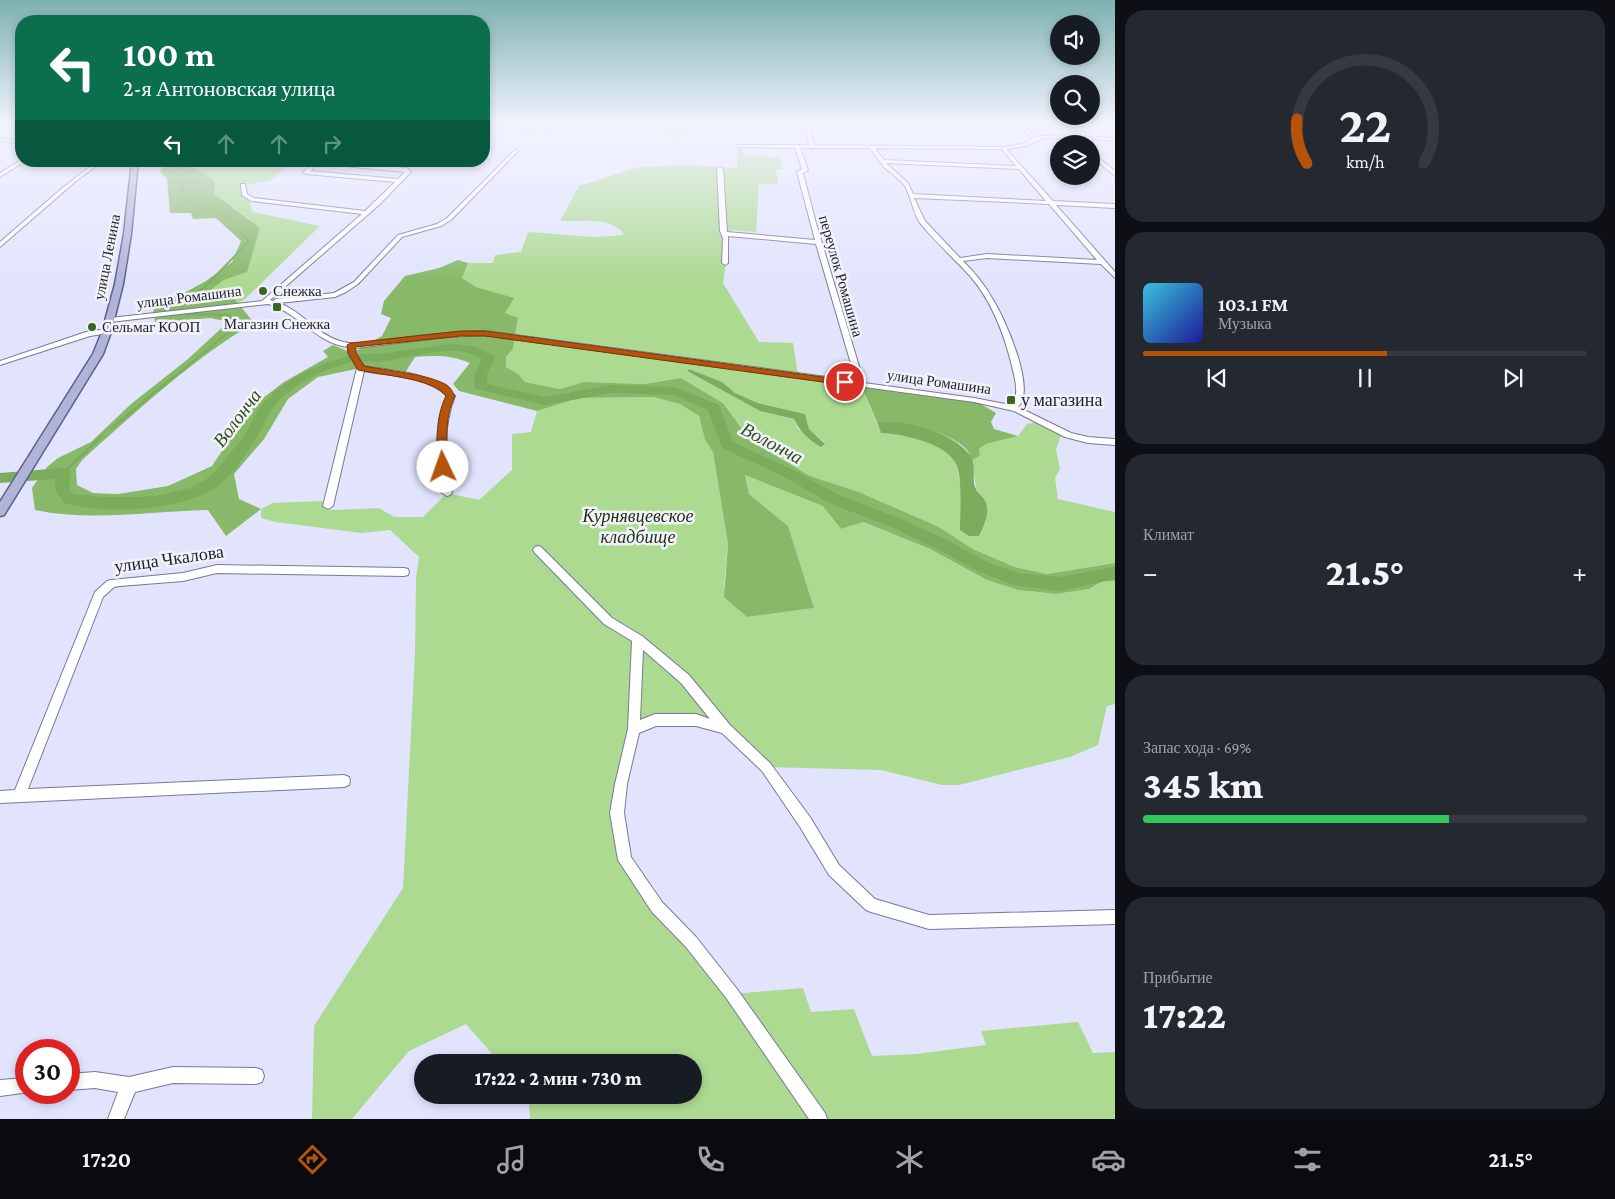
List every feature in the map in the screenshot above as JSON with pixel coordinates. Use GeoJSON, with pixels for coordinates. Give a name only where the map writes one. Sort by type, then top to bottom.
{"type":"FeatureCollection","features":[{"type":"Feature","properties":{"kind":"main road","name":"улица Ленина"},"geometry":{"type":"LineString","coordinates":[[0,512],[94,362],[108,325],[128,229],[133,177]]}},
{"type":"Feature","properties":{"kind":"street"},"geometry":{"type":"LineString","coordinates":[[0,245],[38,213],[54,196],[79,177]]}},
{"type":"Feature","properties":{"kind":"street"},"geometry":{"type":"LineString","coordinates":[[361,177],[400,181]]}},
{"type":"Feature","properties":{"kind":"street"},"geometry":{"type":"LineString","coordinates":[[266,302],[403,177]]}},
{"type":"Feature","properties":{"kind":"street"},"geometry":{"type":"LineString","coordinates":[[266,302],[335,295],[344,291],[356,283],[400,236],[446,222],[490,177]]}},
{"type":"Feature","properties":{"kind":"street"},"geometry":{"type":"LineString","coordinates":[[721,177],[724,234],[726,238],[725,263]]}},
{"type":"Feature","properties":{"kind":"street","name":"переулок Ромашина"},"geometry":{"type":"LineString","coordinates":[[801,177],[861,385]]}},
{"type":"Feature","properties":{"kind":"street"},"geometry":{"type":"LineString","coordinates":[[899,177],[906,184],[923,222],[977,279],[999,316],[1019,380],[1025,409],[1040,422]]}},
{"type":"Feature","properties":{"kind":"street"},"geometry":{"type":"LineString","coordinates":[[1029,177],[1115,276]]}},
{"type":"Feature","properties":{"kind":"street"},"geometry":{"type":"LineString","coordinates":[[243,185],[242,193],[244,197],[254,200],[365,213]]}},
{"type":"Feature","properties":{"kind":"street"},"geometry":{"type":"LineString","coordinates":[[910,196],[1115,206]]}},
{"type":"Feature","properties":{"kind":"street"},"geometry":{"type":"LineString","coordinates":[[724,234],[819,242]]}},
{"type":"Feature","properties":{"kind":"street"},"geometry":{"type":"LineString","coordinates":[[958,260],[987,256],[1103,262]]}},
{"type":"Feature","properties":{"kind":"street","name":"улица Ромашина"},"geometry":{"type":"LineString","coordinates":[[0,363],[89,334],[108,325],[266,302],[286,307],[332,341],[351,345],[485,333],[964,398],[1006,406],[1068,435],[1088,440],[1115,442]]}},
{"type":"Feature","properties":{"kind":"street"},"geometry":{"type":"LineString","coordinates":[[328,506],[361,368],[355,358],[351,345]]}},
{"type":"Feature","properties":{"kind":"street"},"geometry":{"type":"LineString","coordinates":[[361,368],[431,382],[445,388],[451,396],[444,408],[442,433],[446,492]]}},
{"type":"Feature","properties":{"kind":"street"},"geometry":{"type":"LineString","coordinates":[[1006,406],[1017,405],[1020,403],[1021,397]]}},
{"type":"Feature","properties":{"kind":"street"},"geometry":{"type":"LineString","coordinates":[[538,550],[608,622],[638,639],[685,679],[726,729],[766,767],[805,822],[834,870],[872,905],[929,922],[1115,917]]}},
{"type":"Feature","properties":{"kind":"street","name":"улица Чкалова"},"geometry":{"type":"LineString","coordinates":[[18,796],[99,595],[111,584],[184,577],[217,569],[404,572]]}},
{"type":"Feature","properties":{"kind":"street"},"geometry":{"type":"LineString","coordinates":[[638,639],[634,729],[616,813],[625,860],[657,906],[691,942],[732,994],[819,1119]]}},
{"type":"Feature","properties":{"kind":"street"},"geometry":{"type":"LineString","coordinates":[[634,729],[655,720],[696,720],[726,729]]}},
{"type":"Feature","properties":{"kind":"street"},"geometry":{"type":"LineString","coordinates":[[0,797],[344,781]]}},
{"type":"Feature","properties":{"kind":"street"},"geometry":{"type":"LineString","coordinates":[[80,1081],[95,1080],[129,1085],[173,1075],[256,1076]]}},
{"type":"Feature","properties":{"kind":"street"},"geometry":{"type":"LineString","coordinates":[[116,1119],[129,1085]]}},
{"type":"Feature","properties":{"kind":"street"},"geometry":{"type":"LineString","coordinates":[[0,1088],[15,1087]]}},
{"type":"Feature","properties":{"kind":"green space"},"geometry":{"type":"Polygon","coordinates":[[[201,177],[274,177],[270,181],[243,185],[253,212],[320,226],[244,300],[238,303],[234,298],[196,300],[224,280],[246,272],[260,228],[214,194],[201,177]]]}},
{"type":"Feature","properties":{"kind":"green space"},"geometry":{"type":"Polygon","coordinates":[[[606,177],[777,177],[778,184],[759,184],[756,232],[731,230],[723,283],[759,342],[793,343],[798,375],[861,385],[881,433],[917,439],[943,449],[954,459],[959,480],[986,504],[976,488],[972,460],[980,456],[979,449],[986,444],[1018,436],[1027,424],[1040,422],[1062,433],[1056,449],[1060,469],[1055,478],[1058,499],[1115,512],[1115,563],[1047,574],[1015,567],[973,549],[939,527],[859,492],[810,476],[751,441],[723,403],[681,378],[644,384],[584,382],[560,389],[525,382],[518,374],[506,367],[506,357],[513,349],[518,319],[504,313],[513,298],[476,287],[462,278],[468,263],[493,263],[495,255],[521,252],[528,232],[594,237],[624,235],[619,229],[604,222],[560,221],[579,186],[606,177]],[[689,369],[687,371],[760,411],[794,419],[798,429],[825,443],[809,429],[805,414],[758,403],[735,393],[721,382],[689,369]]]}},
{"type":"Feature","properties":{"kind":"green space","name":"Курнявцевское кладбище"},"geometry":{"type":"Polygon","coordinates":[[[653,397],[680,404],[699,416],[705,440],[713,452],[728,544],[724,586],[747,617],[814,608],[788,526],[749,494],[745,474],[824,506],[841,529],[862,522],[930,549],[987,580],[1018,590],[1056,594],[1089,589],[1103,581],[1115,581],[1115,704],[1107,706],[1098,745],[1070,757],[959,785],[942,785],[881,770],[766,767],[726,729],[696,720],[634,729],[621,784],[625,860],[732,994],[803,988],[811,1012],[854,1009],[872,1056],[916,1054],[986,1045],[981,1031],[1078,1022],[1093,1053],[1115,1052],[1115,1119],[530,1119],[529,1104],[702,1104],[702,1054],[492,1054],[466,1024],[409,1051],[352,1119],[312,1119],[314,1026],[403,888],[415,653],[416,579],[419,557],[390,530],[361,533],[276,522],[261,518],[261,509],[273,503],[322,501],[327,509],[379,508],[394,517],[423,517],[447,493],[479,500],[512,470],[512,434],[531,432],[537,411],[579,398],[653,397]]]}},
{"type":"Feature","properties":{"kind":"shaded area"},"geometry":{"type":"Polygon","coordinates":[[[165,177],[209,177],[215,181],[214,194],[260,228],[247,272],[224,280],[197,300],[234,298],[254,323],[186,370],[82,460],[76,469],[77,485],[93,493],[118,494],[168,486],[212,466],[251,407],[284,382],[328,357],[323,351],[333,345],[352,353],[382,336],[391,318],[381,314],[384,301],[405,276],[439,268],[458,260],[468,263],[462,278],[476,287],[514,298],[505,313],[518,318],[513,349],[506,357],[506,367],[518,374],[525,382],[560,389],[584,382],[644,384],[681,378],[723,403],[751,441],[810,476],[859,492],[939,527],[973,549],[1015,567],[1047,574],[1115,563],[1115,581],[1103,581],[1089,589],[1056,594],[1018,590],[987,580],[930,549],[863,522],[841,529],[823,506],[745,475],[749,494],[788,526],[814,608],[747,617],[724,597],[728,544],[713,452],[705,440],[699,416],[680,404],[653,397],[579,398],[537,411],[459,391],[453,384],[470,363],[442,356],[415,357],[403,376],[361,368],[318,377],[288,399],[264,439],[234,474],[239,499],[261,509],[226,536],[208,510],[100,516],[35,510],[32,488],[47,467],[58,458],[91,442],[131,404],[188,359],[228,322],[211,318],[155,322],[153,310],[206,281],[232,262],[241,241],[216,218],[193,219],[191,213],[170,213],[165,177]]]}},
{"type":"Feature","properties":{"kind":"shaded area"},"geometry":{"type":"Polygon","coordinates":[[[689,369],[722,382],[735,393],[758,403],[805,414],[809,429],[825,444],[821,447],[809,438],[802,432],[794,419],[760,411],[687,371],[689,369]]]}},
{"type":"Feature","properties":{"kind":"shaded area"},"geometry":{"type":"Polygon","coordinates":[[[861,385],[974,400],[996,413],[991,422],[994,429],[1018,436],[986,444],[979,449],[980,456],[972,460],[967,450],[959,443],[937,432],[911,425],[877,422],[861,385]]]}},
{"type":"Feature","properties":{"kind":"shaded area"},"geometry":{"type":"Polygon","coordinates":[[[877,422],[900,422],[928,429],[942,434],[964,448],[971,457],[974,468],[975,487],[987,507],[986,520],[979,536],[969,536],[960,530],[960,479],[956,464],[951,457],[943,450],[923,441],[900,435],[881,433],[877,422]]]}},
{"type":"Feature","properties":{"kind":"waterway"},"geometry":{"type":"LineString","coordinates":[[181,177],[185,201],[228,217],[244,236]]}},
{"type":"Feature","properties":{"kind":"waterway"},"geometry":{"type":"LineString","coordinates":[[182,309],[183,302],[205,287],[249,241],[244,236]]}},
{"type":"Feature","properties":{"kind":"waterway"},"geometry":{"type":"LineString","coordinates":[[172,379],[237,325],[228,315],[181,314]]}},
{"type":"Feature","properties":{"kind":"waterway","name":"Волонча"},"geometry":{"type":"LineString","coordinates":[[0,478],[63,473],[62,490],[69,499],[103,503],[141,502],[178,497],[215,481],[246,444],[271,401],[305,376],[330,365],[356,358],[379,358],[452,347],[472,349],[489,358],[481,374],[480,386],[545,401],[611,389],[675,391],[714,408],[727,445],[786,472],[836,500],[894,522],[945,546],[985,568],[1020,580],[1060,584],[1115,573]]}},
{"type":"Feature","properties":{"kind":"waterway"},"geometry":{"type":"LineString","coordinates":[[112,428],[173,377]]}},
{"type":"Feature","properties":{"kind":"waterway"},"geometry":{"type":"LineString","coordinates":[[63,473],[103,435]]}},
{"type":"Feature","properties":{"kind":"place","name":"Снежка"},"geometry":{"type":"Point","coordinates":[263,291]}},
{"type":"Feature","properties":{"kind":"place","name":"Магазин Снежка"},"geometry":{"type":"Point","coordinates":[277,307]}},
{"type":"Feature","properties":{"kind":"place","name":"Сельмаг КООП"},"geometry":{"type":"Point","coordinates":[92,327]}},
{"type":"Feature","properties":{"kind":"place","name":"у магазина"},"geometry":{"type":"Point","coordinates":[1011,400]}},
{"type":"Feature","properties":{"kind":"route"},"geometry":{"type":"LineString","coordinates":[[443,467],[442,433],[444,408],[451,396],[445,388],[431,382],[361,368],[352,353],[351,345],[485,333],[845,382]]}}]}
